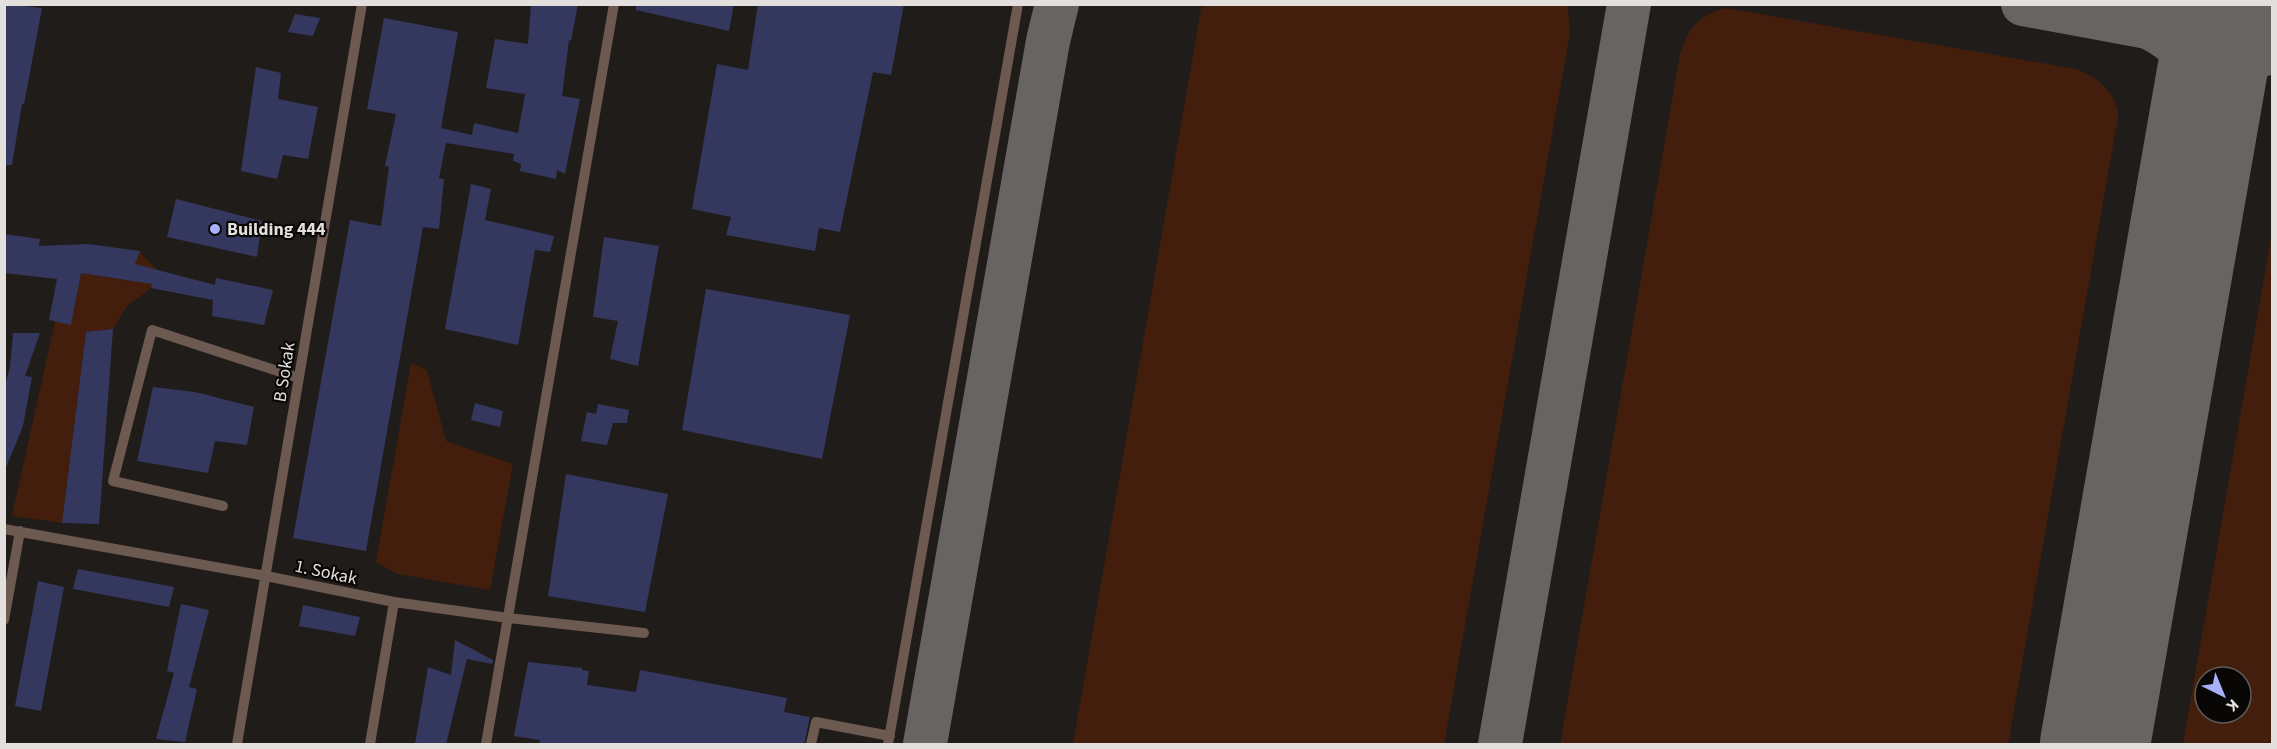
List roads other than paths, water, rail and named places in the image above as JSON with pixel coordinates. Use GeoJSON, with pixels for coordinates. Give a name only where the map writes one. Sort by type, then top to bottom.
{"type":"FeatureCollection","features":[{"type":"Feature","properties":{"kind":"lane","name":"B Sokak"},"geometry":{"type":"LineString","coordinates":[[237,744],[362,4]]}},
{"type":"Feature","properties":{"kind":"lane"},"geometry":{"type":"LineString","coordinates":[[486,744],[614,4]]}},
{"type":"Feature","properties":{"kind":"lane"},"geometry":{"type":"LineString","coordinates":[[811,744],[816,722],[889,740],[1018,4]]}},
{"type":"Feature","properties":{"kind":"lane"},"geometry":{"type":"LineString","coordinates":[[223,506],[113,481],[152,330],[299,378]]}},
{"type":"Feature","properties":{"kind":"lane","name":"1. Sokak"},"geometry":{"type":"LineString","coordinates":[[4,529],[266,576],[394,602],[508,618],[644,633]]}},
{"type":"Feature","properties":{"kind":"lane"},"geometry":{"type":"LineString","coordinates":[[4,620],[20,531]]}},
{"type":"Feature","properties":{"kind":"lane"},"geometry":{"type":"LineString","coordinates":[[370,744],[394,602]]}},
{"type":"Feature","properties":{"kind":"place","name":"Building 444"},"geometry":{"type":"Point","coordinates":[215,229]}}]}
